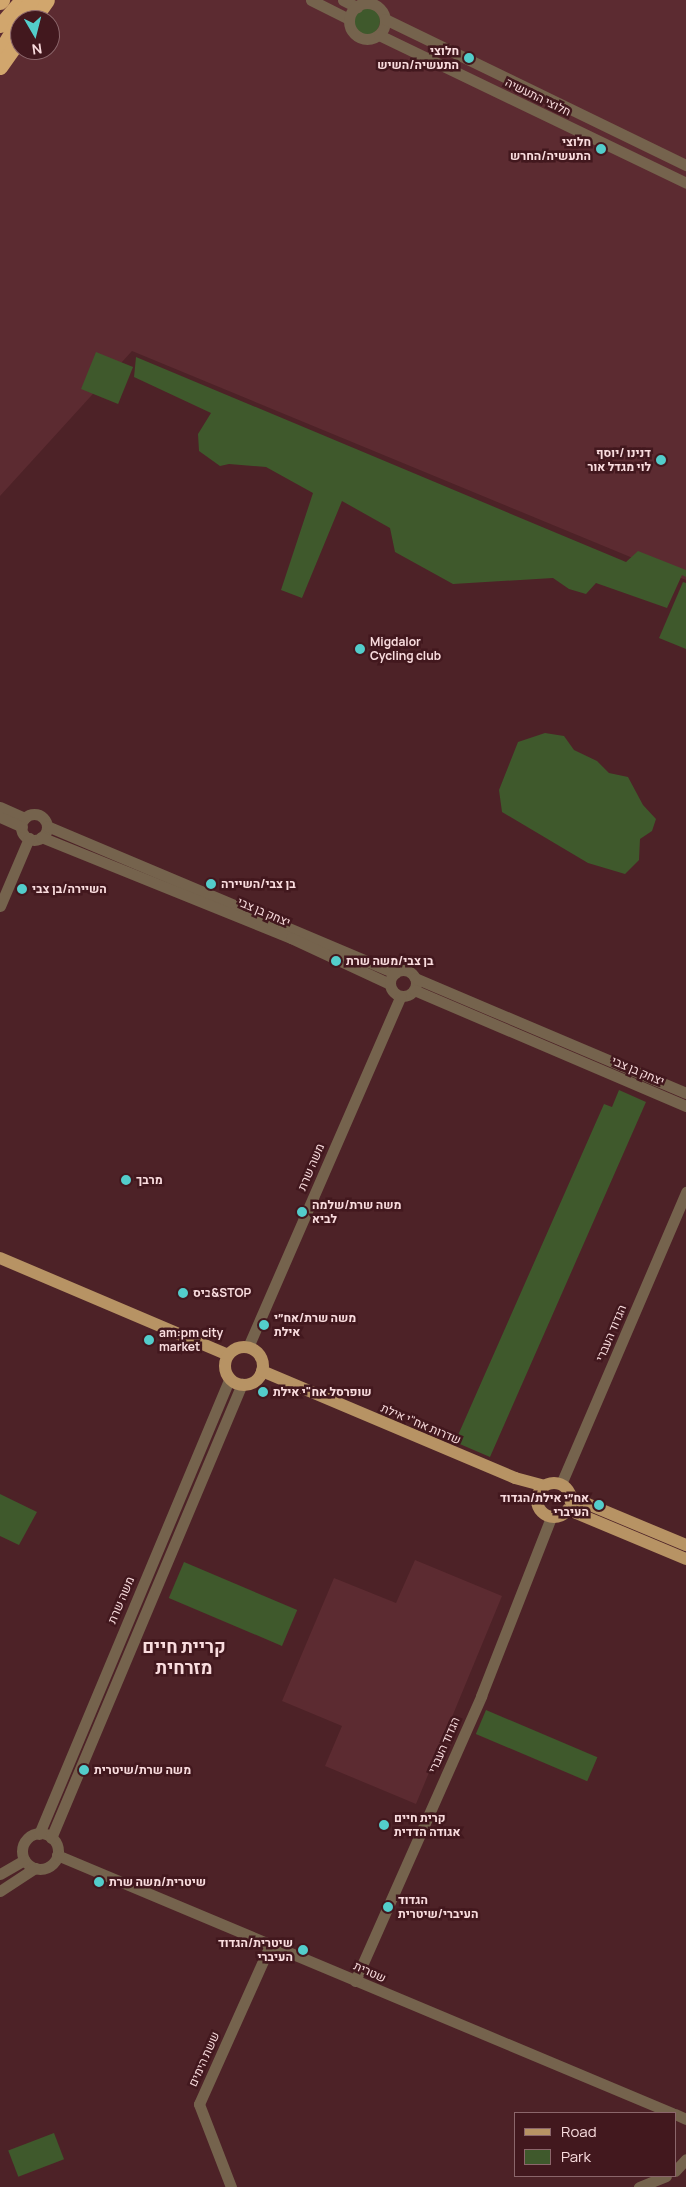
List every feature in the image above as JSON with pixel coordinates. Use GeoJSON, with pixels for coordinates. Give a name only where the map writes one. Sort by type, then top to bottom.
{"type":"FeatureCollection","features":[{"type":"Feature","properties":{"kind":"highway"},"geometry":{"type":"LineString","coordinates":[[0,25],[22,0]]}},
{"type":"Feature","properties":{"kind":"highway"},"geometry":{"type":"LineString","coordinates":[[0,51],[30,0]]}},
{"type":"Feature","properties":{"kind":"highway"},"geometry":{"type":"LineString","coordinates":[[0,67],[10,52]]}},
{"type":"Feature","properties":{"kind":"main road"},"geometry":{"type":"LineString","coordinates":[[0,1258],[228,1355]]}},
{"type":"Feature","properties":{"kind":"main road"},"geometry":{"type":"LineString","coordinates":[[239,1347],[248,1347],[260,1356],[262,1371],[254,1381],[242,1384],[230,1378],[225,1369],[228,1355],[239,1347]]}},
{"type":"Feature","properties":{"kind":"main road","name":"שדרות אח\"י אילת"},"geometry":{"type":"LineString","coordinates":[[262,1371],[541,1490]]}},
{"type":"Feature","properties":{"kind":"main road"},"geometry":{"type":"LineString","coordinates":[[571,1497],[569,1510],[561,1516],[551,1517],[538,1506],[541,1490],[561,1484],[571,1497],[686,1545]]}},
{"type":"Feature","properties":{"kind":"main road"},"geometry":{"type":"LineString","coordinates":[[569,1510],[686,1559]]}},
{"type":"Feature","properties":{"kind":"street","name":"חלוצי התעשיה"},"geometry":{"type":"LineString","coordinates":[[311,0],[349,19],[350,28],[360,38],[379,35],[686,183]]}},
{"type":"Feature","properties":{"kind":"street","name":"חלוצי התעשיה"},"geometry":{"type":"LineString","coordinates":[[343,0],[357,7],[374,4],[385,19],[686,165]]}},
{"type":"Feature","properties":{"kind":"street"},"geometry":{"type":"LineString","coordinates":[[349,19],[357,7]]}},
{"type":"Feature","properties":{"kind":"street"},"geometry":{"type":"LineString","coordinates":[[379,35],[385,19]]}},
{"type":"Feature","properties":{"kind":"street"},"geometry":{"type":"LineString","coordinates":[[0,807],[23,823],[29,838],[0,906]]}},
{"type":"Feature","properties":{"kind":"street"},"geometry":{"type":"LineString","coordinates":[[0,817],[23,823],[36,814],[44,818],[47,826],[42,837],[29,838]]}},
{"type":"Feature","properties":{"kind":"street","name":"יצחק בן צבי"},"geometry":{"type":"LineString","coordinates":[[47,826],[392,978]]}},
{"type":"Feature","properties":{"kind":"street","name":"יצחק בן צבי"},"geometry":{"type":"LineString","coordinates":[[42,837],[392,978]]}},
{"type":"Feature","properties":{"kind":"street"},"geometry":{"type":"LineString","coordinates":[[406,970],[415,984],[400,997],[392,978],[406,970]]}},
{"type":"Feature","properties":{"kind":"street","name":"יצחק בן צבי"},"geometry":{"type":"LineString","coordinates":[[415,984],[686,1093]]}},
{"type":"Feature","properties":{"kind":"street","name":"יצחק בן צבי"},"geometry":{"type":"LineString","coordinates":[[415,984],[686,1106]]}},
{"type":"Feature","properties":{"kind":"street","name":"משה שרת"},"geometry":{"type":"LineString","coordinates":[[248,1347],[400,997]]}},
{"type":"Feature","properties":{"kind":"street","name":"הגדוד העברי"},"geometry":{"type":"LineString","coordinates":[[561,1484],[686,1192]]}},
{"type":"Feature","properties":{"kind":"street","name":"משה שרת"},"geometry":{"type":"LineString","coordinates":[[39,1834],[230,1378]]}},
{"type":"Feature","properties":{"kind":"street"},"geometry":{"type":"LineString","coordinates":[[51,1838],[242,1384]]}},
{"type":"Feature","properties":{"kind":"street","name":"הגדוד העברי"},"geometry":{"type":"LineString","coordinates":[[355,1980],[481,1696],[551,1517]]}},
{"type":"Feature","properties":{"kind":"street"},"geometry":{"type":"LineString","coordinates":[[0,1891],[35,1868],[49,1867],[57,1855],[56,1846],[51,1838],[39,1834],[24,1842],[24,1860]]}},
{"type":"Feature","properties":{"kind":"street","name":"שטרית"},"geometry":{"type":"LineString","coordinates":[[57,1855],[669,2112]]}},
{"type":"Feature","properties":{"kind":"street"},"geometry":{"type":"LineString","coordinates":[[24,1860],[35,1868]]}},
{"type":"Feature","properties":{"kind":"street"},"geometry":{"type":"LineString","coordinates":[[0,1874],[24,1860]]}},
{"type":"Feature","properties":{"kind":"street","name":"ששת הימים"},"geometry":{"type":"LineString","coordinates":[[231,2187],[199,2104],[270,1944]]}},
{"type":"Feature","properties":{"kind":"street"},"geometry":{"type":"LineString","coordinates":[[676,2170],[686,2159]]}},
{"type":"Feature","properties":{"kind":"street"},"geometry":{"type":"LineString","coordinates":[[639,2187],[664,2177]]}},
{"type":"Feature","properties":{"kind":"shaded area"},"geometry":{"type":"Polygon","coordinates":[[[0,0],[686,0],[686,580],[132,351],[0,496],[0,0]]]}},
{"type":"Feature","properties":{"kind":"shaded area"},"geometry":{"type":"Polygon","coordinates":[[[415,1560],[502,1596],[416,1804],[325,1766],[342,1726],[282,1701],[334,1578],[396,1603],[415,1560]]]}},
{"type":"Feature","properties":{"kind":"green space"},"geometry":{"type":"Polygon","coordinates":[[[366,7],[376,11],[380,21],[376,31],[366,35],[356,31],[352,21],[356,11],[366,7]]]}},
{"type":"Feature","properties":{"kind":"green space"},"geometry":{"type":"Polygon","coordinates":[[[96,352],[133,367],[118,404],[81,389],[96,352]]]}},
{"type":"Feature","properties":{"kind":"green space"},"geometry":{"type":"Polygon","coordinates":[[[136,357],[626,562],[638,551],[686,570],[686,577],[682,575],[667,608],[596,583],[586,594],[569,589],[553,578],[453,584],[395,552],[390,528],[342,501],[302,598],[281,590],[313,493],[266,467],[229,464],[220,466],[199,451],[198,434],[211,413],[134,377],[136,357]]]}},
{"type":"Feature","properties":{"kind":"green space"},"geometry":{"type":"Polygon","coordinates":[[[683,582],[686,583],[686,649],[659,638],[683,582]]]}},
{"type":"Feature","properties":{"kind":"green space"},"geometry":{"type":"Polygon","coordinates":[[[545,733],[564,736],[574,750],[597,761],[609,773],[628,777],[643,805],[656,819],[652,831],[640,839],[639,860],[625,874],[588,863],[502,812],[499,790],[518,742],[545,733]]]}},
{"type":"Feature","properties":{"kind":"green space"},"geometry":{"type":"Polygon","coordinates":[[[619,1090],[646,1102],[490,1457],[455,1442],[604,1104],[612,1107],[619,1090]]]}},
{"type":"Feature","properties":{"kind":"green space"},"geometry":{"type":"Polygon","coordinates":[[[0,1494],[37,1512],[19,1545],[0,1536],[0,1494]]]}},
{"type":"Feature","properties":{"kind":"green space"},"geometry":{"type":"Polygon","coordinates":[[[184,1562],[297,1610],[282,1646],[169,1598],[184,1562]]]}},
{"type":"Feature","properties":{"kind":"green space"},"geometry":{"type":"Polygon","coordinates":[[[486,1710],[597,1757],[587,1781],[476,1734],[486,1710]]]}},
{"type":"Feature","properties":{"kind":"green space"},"geometry":{"type":"Polygon","coordinates":[[[54,2133],[64,2159],[18,2177],[8,2151],[54,2133]]]}},
{"type":"Feature","properties":{"kind":"place","name":"חלוצי התעשיה/השיש"},"geometry":{"type":"Point","coordinates":[469,58]}},
{"type":"Feature","properties":{"kind":"place","name":"חלוצי התעשיה/החרש"},"geometry":{"type":"Point","coordinates":[601,149]}},
{"type":"Feature","properties":{"kind":"place","name":"דנינו /יוסף לוי מגדל אור"},"geometry":{"type":"Point","coordinates":[661,460]}},
{"type":"Feature","properties":{"kind":"place","name":"Migdalor Cycling club"},"geometry":{"type":"Point","coordinates":[360,649]}},
{"type":"Feature","properties":{"kind":"place","name":"בן צבי/השיירה"},"geometry":{"type":"Point","coordinates":[211,884]}},
{"type":"Feature","properties":{"kind":"place","name":"השיירה/בן צבי"},"geometry":{"type":"Point","coordinates":[22,889]}},
{"type":"Feature","properties":{"kind":"place","name":"בן צבי/משה שרת"},"geometry":{"type":"Point","coordinates":[336,961]}},
{"type":"Feature","properties":{"kind":"place","name":"מרבך"},"geometry":{"type":"Point","coordinates":[126,1180]}},
{"type":"Feature","properties":{"kind":"place","name":"משה שרת/שלמה לביא"},"geometry":{"type":"Point","coordinates":[302,1212]}},
{"type":"Feature","properties":{"kind":"place","name":"ביס&STOP"},"geometry":{"type":"Point","coordinates":[183,1293]}},
{"type":"Feature","properties":{"kind":"place","name":"משה שרת/אח״י אילת"},"geometry":{"type":"Point","coordinates":[264,1325]}},
{"type":"Feature","properties":{"kind":"place","name":"am:pm city market"},"geometry":{"type":"Point","coordinates":[149,1340]}},
{"type":"Feature","properties":{"kind":"place","name":"שופרסל אח\"י אילת"},"geometry":{"type":"Point","coordinates":[263,1392]}},
{"type":"Feature","properties":{"kind":"place","name":"אח״י אילת/הגדוד העיברי"},"geometry":{"type":"Point","coordinates":[599,1505]}},
{"type":"Feature","properties":{"kind":"place","name":"משה שרת/שיטרית"},"geometry":{"type":"Point","coordinates":[84,1770]}},
{"type":"Feature","properties":{"kind":"place","name":"קרית חיים אגודה הדדית"},"geometry":{"type":"Point","coordinates":[384,1825]}},
{"type":"Feature","properties":{"kind":"place","name":"שיטרית/משה שרת"},"geometry":{"type":"Point","coordinates":[99,1882]}},
{"type":"Feature","properties":{"kind":"place","name":"הגדוד העיברי/שיטרית"},"geometry":{"type":"Point","coordinates":[388,1907]}},
{"type":"Feature","properties":{"kind":"place","name":"שיטרית/הגדוד העיברי"},"geometry":{"type":"Point","coordinates":[303,1950]}},
{"type":"Feature","properties":{"kind":"district","name":"קריית חיים מזרחית"},"geometry":{"type":"Point","coordinates":[184,1657]}}]}
